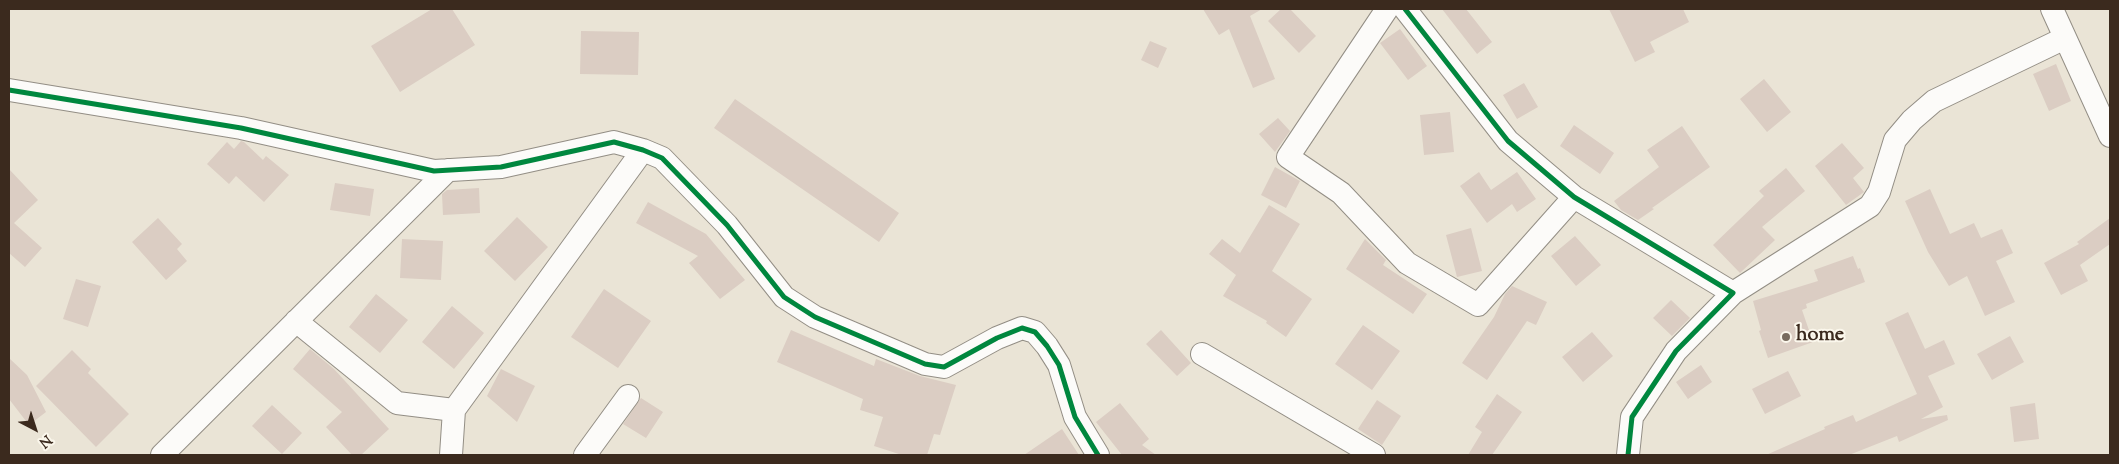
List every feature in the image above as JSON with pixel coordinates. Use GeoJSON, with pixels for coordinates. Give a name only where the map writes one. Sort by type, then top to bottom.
{"type":"FeatureCollection","features":[{"type":"Feature","properties":{"kind":"street"},"geometry":{"type":"LineString","coordinates":[[1386,9],[1288,158],[1341,194],[1407,263],[1478,305],[1574,197]]}},
{"type":"Feature","properties":{"kind":"street"},"geometry":{"type":"LineString","coordinates":[[1404,9],[1508,141],[1574,197],[1734,293]]}},
{"type":"Feature","properties":{"kind":"street"},"geometry":{"type":"LineString","coordinates":[[2052,9],[2110,136]]}},
{"type":"Feature","properties":{"kind":"street"},"geometry":{"type":"LineString","coordinates":[[1628,455],[1632,417],[1676,351],[1734,293],[1870,206],[1879,192],[1896,140],[1912,120],[1934,101],[2065,38]]}},
{"type":"Feature","properties":{"kind":"street"},"geometry":{"type":"LineString","coordinates":[[9,90],[240,128],[434,171],[501,166],[614,142],[643,150],[662,158],[727,225],[784,297],[815,317],[925,364],[944,367],[997,338],[1022,328],[1035,332],[1059,364],[1075,418],[1098,455]]}},
{"type":"Feature","properties":{"kind":"street"},"geometry":{"type":"LineString","coordinates":[[451,455],[454,410],[643,150]]}},
{"type":"Feature","properties":{"kind":"street"},"geometry":{"type":"LineString","coordinates":[[162,455],[448,170]]}},
{"type":"Feature","properties":{"kind":"street"},"geometry":{"type":"LineString","coordinates":[[296,321],[397,402],[454,410]]}},
{"type":"Feature","properties":{"kind":"street"},"geometry":{"type":"LineString","coordinates":[[1202,354],[1374,455]]}},
{"type":"Feature","properties":{"kind":"street"},"geometry":{"type":"LineString","coordinates":[[585,455],[628,396]]}},
{"type":"Feature","properties":{"kind":"building"},"geometry":{"type":"Polygon","coordinates":[[[432,9],[452,9],[475,45],[400,92],[371,46],[432,9]]]}},
{"type":"Feature","properties":{"kind":"building"},"geometry":{"type":"Polygon","coordinates":[[[1203,9],[1262,9],[1250,16],[1275,79],[1253,88],[1229,29],[1219,35],[1203,9]]]}},
{"type":"Feature","properties":{"kind":"building"},"geometry":{"type":"Polygon","coordinates":[[[1281,9],[1290,9],[1316,36],[1299,53],[1268,21],[1281,9]]]}},
{"type":"Feature","properties":{"kind":"building"},"geometry":{"type":"Polygon","coordinates":[[[1442,9],[1466,9],[1492,42],[1477,54],[1442,9]]]}},
{"type":"Feature","properties":{"kind":"building"},"geometry":{"type":"Polygon","coordinates":[[[1609,9],[1683,9],[1689,22],[1650,42],[1655,52],[1635,62],[1609,9]]]}},
{"type":"Feature","properties":{"kind":"building"},"geometry":{"type":"Polygon","coordinates":[[[1400,29],[1427,66],[1408,80],[1380,43],[1400,29]]]}},
{"type":"Feature","properties":{"kind":"building"},"geometry":{"type":"Polygon","coordinates":[[[581,31],[639,32],[638,75],[580,74],[581,31]]]}},
{"type":"Feature","properties":{"kind":"building"},"geometry":{"type":"Polygon","coordinates":[[[1150,41],[1167,48],[1158,68],[1141,60],[1150,41]]]}},
{"type":"Feature","properties":{"kind":"building"},"geometry":{"type":"Polygon","coordinates":[[[2056,64],[2071,101],[2049,111],[2033,74],[2056,64]]]}},
{"type":"Feature","properties":{"kind":"building"},"geometry":{"type":"Polygon","coordinates":[[[1764,79],[1791,112],[1767,132],[1740,99],[1764,79]]]}},
{"type":"Feature","properties":{"kind":"building"},"geometry":{"type":"Polygon","coordinates":[[[1524,83],[1538,107],[1517,119],[1503,95],[1524,83]]]}},
{"type":"Feature","properties":{"kind":"building"},"geometry":{"type":"Polygon","coordinates":[[[735,99],[899,213],[879,242],[714,128],[735,99]]]}},
{"type":"Feature","properties":{"kind":"building"},"geometry":{"type":"Polygon","coordinates":[[[1450,112],[1454,152],[1424,155],[1420,115],[1450,112]]]}},
{"type":"Feature","properties":{"kind":"building"},"geometry":{"type":"Polygon","coordinates":[[[1278,118],[1290,131],[1275,152],[1259,134],[1278,118]]]}},
{"type":"Feature","properties":{"kind":"building"},"geometry":{"type":"Polygon","coordinates":[[[1574,125],[1614,153],[1600,174],[1560,146],[1574,125]]]}},
{"type":"Feature","properties":{"kind":"building"},"geometry":{"type":"Polygon","coordinates":[[[1682,126],[1710,167],[1638,220],[1621,210],[1614,201],[1659,167],[1647,150],[1682,126]]]}},
{"type":"Feature","properties":{"kind":"building"},"geometry":{"type":"Polygon","coordinates":[[[241,141],[263,160],[266,156],[289,175],[264,202],[236,176],[229,184],[207,164],[227,142],[234,149],[241,141]]]}},
{"type":"Feature","properties":{"kind":"building"},"geometry":{"type":"Polygon","coordinates":[[[1842,143],[1864,168],[1853,178],[1864,192],[1846,205],[1815,166],[1842,143]]]}},
{"type":"Feature","properties":{"kind":"building"},"geometry":{"type":"Polygon","coordinates":[[[1275,167],[1300,181],[1286,208],[1261,195],[1275,167]]]}},
{"type":"Feature","properties":{"kind":"building"},"geometry":{"type":"Polygon","coordinates":[[[1786,168],[1805,191],[1762,227],[1775,240],[1740,273],[1713,245],[1764,196],[1759,191],[1786,168]]]}},
{"type":"Feature","properties":{"kind":"building"},"geometry":{"type":"Polygon","coordinates":[[[9,169],[38,200],[14,223],[42,248],[25,267],[9,253],[9,169]]]}},
{"type":"Feature","properties":{"kind":"building"},"geometry":{"type":"Polygon","coordinates":[[[1479,172],[1491,190],[1517,172],[1536,199],[1517,212],[1512,204],[1487,223],[1460,186],[1479,172]]]}},
{"type":"Feature","properties":{"kind":"building"},"geometry":{"type":"Polygon","coordinates":[[[335,183],[374,189],[370,216],[330,210],[335,183]]]}},
{"type":"Feature","properties":{"kind":"building"},"geometry":{"type":"Polygon","coordinates":[[[479,188],[480,213],[443,215],[442,194],[447,190],[479,188]]]}},
{"type":"Feature","properties":{"kind":"building"},"geometry":{"type":"Polygon","coordinates":[[[1930,189],[1950,234],[1974,223],[1981,238],[2002,229],[2013,253],[1996,261],[2015,302],[1985,316],[1967,276],[1949,286],[1928,252],[1905,201],[1930,189]]]}},
{"type":"Feature","properties":{"kind":"building"},"geometry":{"type":"Polygon","coordinates":[[[648,202],[706,234],[745,280],[720,299],[689,263],[698,256],[636,223],[648,202]]]}},
{"type":"Feature","properties":{"kind":"building"},"geometry":{"type":"Polygon","coordinates":[[[1269,205],[1300,224],[1272,271],[1312,299],[1286,337],[1266,323],[1267,321],[1223,296],[1236,275],[1209,254],[1222,239],[1240,253],[1269,205]]]}},
{"type":"Feature","properties":{"kind":"building"},"geometry":{"type":"Polygon","coordinates":[[[517,217],[548,247],[515,281],[484,251],[517,217]]]}},
{"type":"Feature","properties":{"kind":"building"},"geometry":{"type":"Polygon","coordinates":[[[158,218],[182,244],[177,249],[187,261],[166,280],[132,242],[158,218]]]}},
{"type":"Feature","properties":{"kind":"building"},"geometry":{"type":"Polygon","coordinates":[[[2110,218],[2110,244],[2080,265],[2088,281],[2061,295],[2044,263],[2079,244],[2077,242],[2110,218]]]}},
{"type":"Feature","properties":{"kind":"building"},"geometry":{"type":"Polygon","coordinates":[[[1471,228],[1482,271],[1457,277],[1446,235],[1471,228]]]}},
{"type":"Feature","properties":{"kind":"building"},"geometry":{"type":"Polygon","coordinates":[[[1575,236],[1601,265],[1576,286],[1551,256],[1575,236]]]}},
{"type":"Feature","properties":{"kind":"building"},"geometry":{"type":"Polygon","coordinates":[[[402,239],[443,241],[441,280],[400,278],[402,239]]]}},
{"type":"Feature","properties":{"kind":"building"},"geometry":{"type":"Polygon","coordinates":[[[1365,239],[1386,260],[1383,265],[1427,294],[1413,314],[1346,269],[1365,239]]]}},
{"type":"Feature","properties":{"kind":"building"},"geometry":{"type":"Polygon","coordinates":[[[1853,256],[1865,282],[1806,304],[1807,308],[1802,310],[1813,342],[1768,358],[1759,331],[1761,330],[1753,301],[1818,281],[1814,270],[1853,256]]]}},
{"type":"Feature","properties":{"kind":"building"},"geometry":{"type":"Polygon","coordinates":[[[76,279],[101,286],[88,327],[63,319],[76,279]]]}},
{"type":"Feature","properties":{"kind":"building"},"geometry":{"type":"Polygon","coordinates":[[[1512,286],[1547,302],[1536,325],[1527,321],[1487,380],[1462,363],[1494,317],[1505,294],[1512,286]]]}},
{"type":"Feature","properties":{"kind":"building"},"geometry":{"type":"Polygon","coordinates":[[[604,289],[651,321],[618,368],[571,337],[604,289]]]}},
{"type":"Feature","properties":{"kind":"building"},"geometry":{"type":"Polygon","coordinates":[[[376,294],[408,320],[380,353],[349,327],[376,294]]]}},
{"type":"Feature","properties":{"kind":"building"},"geometry":{"type":"Polygon","coordinates":[[[1671,300],[1690,318],[1672,336],[1653,318],[1671,300]]]}},
{"type":"Feature","properties":{"kind":"building"},"geometry":{"type":"Polygon","coordinates":[[[452,306],[484,333],[454,369],[422,342],[452,306]]]}},
{"type":"Feature","properties":{"kind":"building"},"geometry":{"type":"Polygon","coordinates":[[[1908,312],[1925,349],[1944,340],[1955,364],[1928,376],[1943,407],[1921,419],[1947,415],[1948,420],[1899,442],[1897,436],[1849,455],[1766,455],[1853,415],[1856,422],[1917,394],[1885,323],[1908,312]]]}},
{"type":"Feature","properties":{"kind":"building"},"geometry":{"type":"Polygon","coordinates":[[[1363,325],[1400,351],[1372,390],[1335,364],[1363,325]]]}},
{"type":"Feature","properties":{"kind":"building"},"geometry":{"type":"Polygon","coordinates":[[[791,330],[874,366],[876,359],[920,376],[956,385],[940,435],[934,434],[927,455],[902,455],[874,446],[883,417],[860,410],[863,399],[777,362],[791,330]]]}},
{"type":"Feature","properties":{"kind":"building"},"geometry":{"type":"Polygon","coordinates":[[[1161,330],[1191,363],[1177,376],[1146,344],[1161,330]]]}},
{"type":"Feature","properties":{"kind":"building"},"geometry":{"type":"Polygon","coordinates":[[[1592,332],[1613,356],[1583,382],[1562,357],[1592,332]]]}},
{"type":"Feature","properties":{"kind":"building"},"geometry":{"type":"Polygon","coordinates":[[[2010,336],[2024,362],[1992,380],[1977,354],[2010,336]]]}},
{"type":"Feature","properties":{"kind":"building"},"geometry":{"type":"Polygon","coordinates":[[[310,349],[334,369],[389,429],[361,455],[352,455],[326,427],[342,412],[293,369],[310,349]]]}},
{"type":"Feature","properties":{"kind":"building"},"geometry":{"type":"Polygon","coordinates":[[[72,350],[91,369],[88,373],[129,414],[96,447],[36,386],[72,350]]]}},
{"type":"Feature","properties":{"kind":"building"},"geometry":{"type":"Polygon","coordinates":[[[9,358],[27,375],[46,412],[29,425],[9,399],[9,358]]]}},
{"type":"Feature","properties":{"kind":"building"},"geometry":{"type":"Polygon","coordinates":[[[1701,365],[1712,382],[1688,399],[1676,382],[1701,365]]]}},
{"type":"Feature","properties":{"kind":"building"},"geometry":{"type":"Polygon","coordinates":[[[501,369],[535,386],[517,422],[487,396],[501,369]]]}},
{"type":"Feature","properties":{"kind":"building"},"geometry":{"type":"Polygon","coordinates":[[[1788,371],[1801,396],[1765,414],[1752,389],[1788,371]]]}},
{"type":"Feature","properties":{"kind":"building"},"geometry":{"type":"Polygon","coordinates":[[[1497,394],[1522,412],[1492,455],[1468,455],[1482,432],[1475,427],[1497,394]]]}},
{"type":"Feature","properties":{"kind":"building"},"geometry":{"type":"Polygon","coordinates":[[[641,398],[663,412],[646,438],[623,424],[641,398]]]}},
{"type":"Feature","properties":{"kind":"building"},"geometry":{"type":"Polygon","coordinates":[[[1377,400],[1401,416],[1382,445],[1358,429],[1377,400]]]}},
{"type":"Feature","properties":{"kind":"building"},"geometry":{"type":"Polygon","coordinates":[[[1120,403],[1149,439],[1142,445],[1156,455],[1122,455],[1096,422],[1120,403]]]}},
{"type":"Feature","properties":{"kind":"building"},"geometry":{"type":"Polygon","coordinates":[[[2035,403],[2039,439],[2014,442],[2010,407],[2035,403]]]}},
{"type":"Feature","properties":{"kind":"building"},"geometry":{"type":"Polygon","coordinates":[[[272,405],[302,433],[282,454],[252,426],[272,405]]]}},
{"type":"Feature","properties":{"kind":"building"},"geometry":{"type":"Polygon","coordinates":[[[1062,429],[1079,455],[1024,455],[1062,429]]]}},
{"type":"Feature","properties":{"kind":"cycle path"},"geometry":{"type":"LineString","coordinates":[[1405,9],[1508,141],[1574,197],[1733,293],[1676,351],[1632,417],[1628,455]]}},
{"type":"Feature","properties":{"kind":"cycle path"},"geometry":{"type":"LineString","coordinates":[[9,90],[241,128],[434,171],[501,167],[614,142],[643,150],[662,158],[727,225],[784,297],[815,317],[925,364],[944,367],[997,338],[1022,328],[1035,332],[1059,365],[1075,417],[1098,455]]}},
{"type":"Feature","properties":{"kind":"place","name":"home"},"geometry":{"type":"Point","coordinates":[1786,337]}}]}
